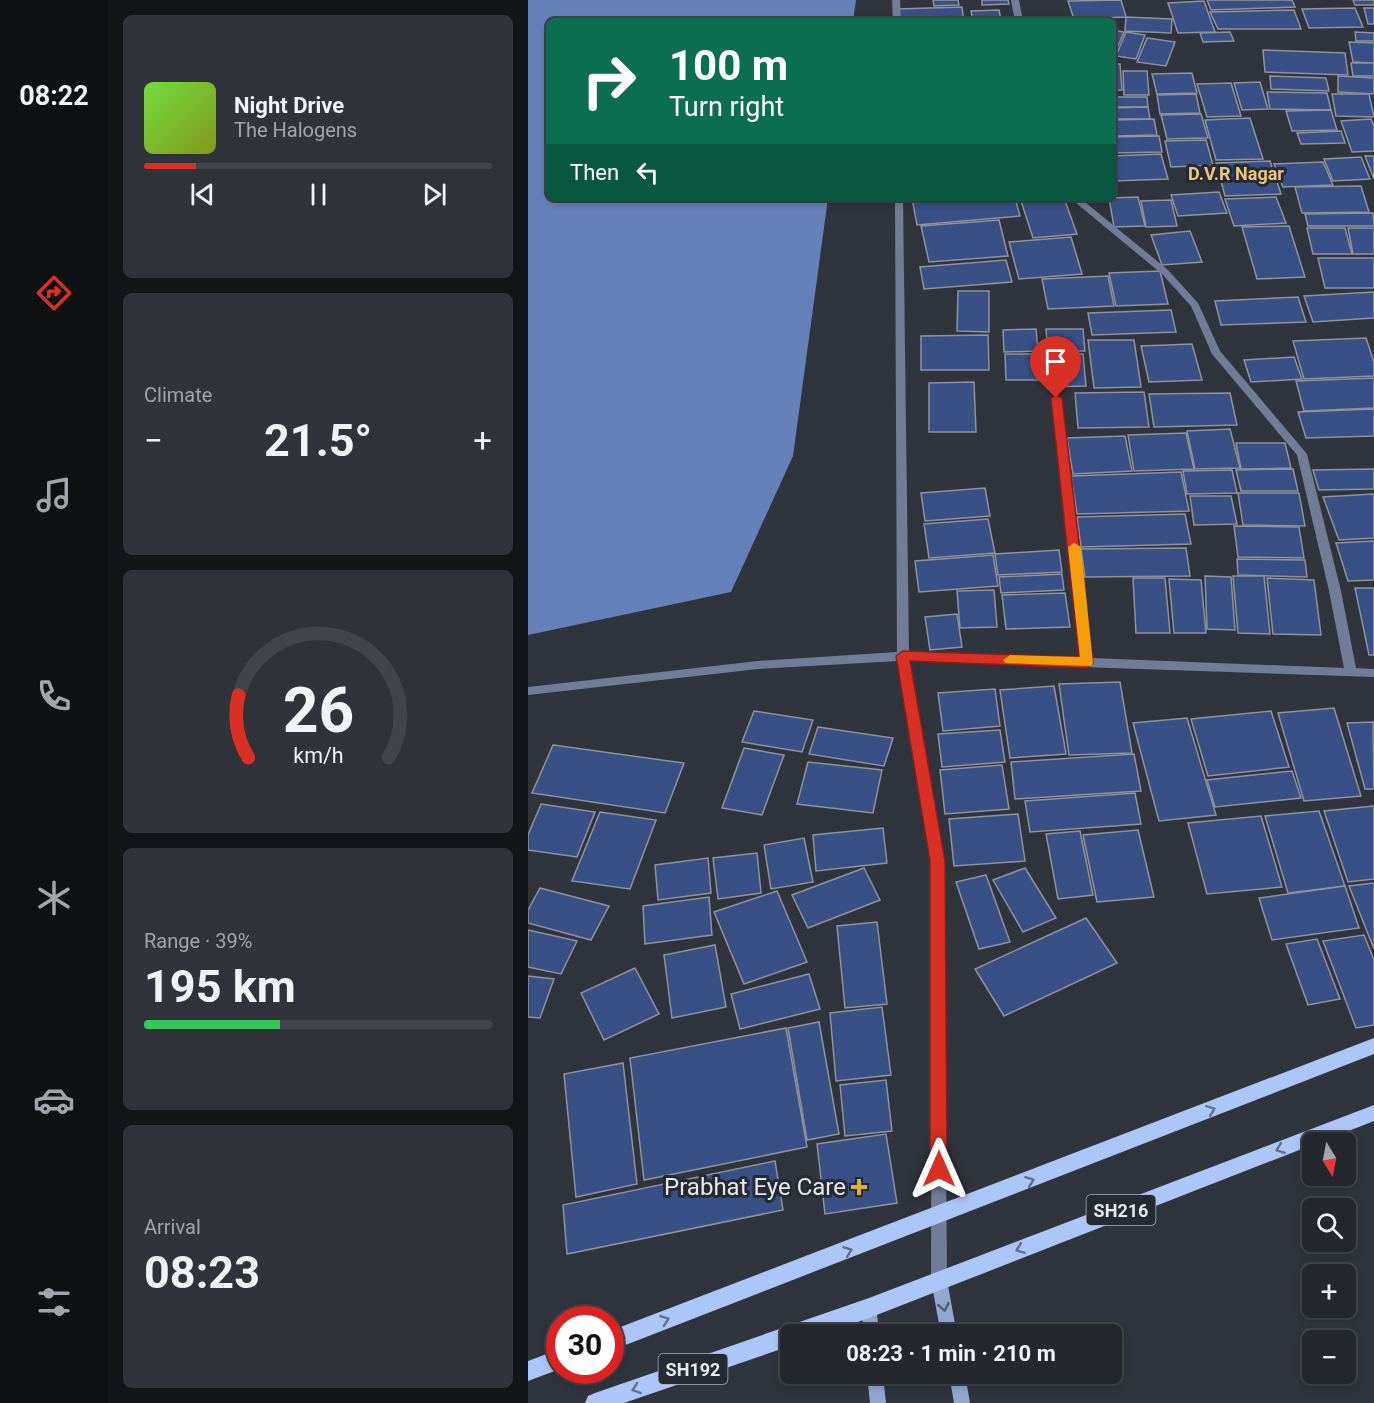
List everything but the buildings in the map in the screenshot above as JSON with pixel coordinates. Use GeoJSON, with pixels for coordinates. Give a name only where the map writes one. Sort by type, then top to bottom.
{"type":"FeatureCollection","features":[{"type":"Feature","properties":{"kind":"main road","name":"SH192"},"geometry":{"type":"LineString","coordinates":[[624,1336],[939,1216],[1374,1046]]}},
{"type":"Feature","properties":{"kind":"main road","name":"SH216"},"geometry":{"type":"LineString","coordinates":[[869,1308],[1374,1113]]}},
{"type":"Feature","properties":{"kind":"main road"},"geometry":{"type":"LineString","coordinates":[[939,1280],[947,1324]]}},
{"type":"Feature","properties":{"kind":"main road","name":"SH192"},"geometry":{"type":"LineString","coordinates":[[823,1324],[869,1308]]}},
{"type":"Feature","properties":{"kind":"main road"},"geometry":{"type":"LineString","coordinates":[[869,1308],[871,1324]]}},
{"type":"Feature","properties":{"kind":"main road","name":"SH192"},"geometry":{"type":"LineString","coordinates":[[595,1403],[780,1339]]}},
{"type":"Feature","properties":{"kind":"main road"},"geometry":{"type":"LineString","coordinates":[[528,1371],[546,1364]]}},
{"type":"Feature","properties":{"kind":"main road"},"geometry":{"type":"LineString","coordinates":[[876,1384],[878,1403]]}},
{"type":"Feature","properties":{"kind":"main road"},"geometry":{"type":"LineString","coordinates":[[959,1384],[962,1403]]}},
{"type":"Feature","properties":{"kind":"street"},"geometry":{"type":"LineString","coordinates":[[896,0],[897,18]]}},
{"type":"Feature","properties":{"kind":"street"},"geometry":{"type":"LineString","coordinates":[[1015,0],[1018,18]]}},
{"type":"Feature","properties":{"kind":"street"},"geometry":{"type":"LineString","coordinates":[[898,201],[903,656],[938,861],[939,1280]]}},
{"type":"Feature","properties":{"kind":"street"},"geometry":{"type":"LineString","coordinates":[[1078,201],[1166,272],[1195,305],[1215,352],[1302,454],[1335,591],[1351,672]]}},
{"type":"Feature","properties":{"kind":"street"},"geometry":{"type":"LineString","coordinates":[[1056,398],[1087,663]]}},
{"type":"Feature","properties":{"kind":"street"},"geometry":{"type":"LineString","coordinates":[[528,691],[758,664],[903,656],[1374,673]]}},
{"type":"Feature","properties":{"kind":"water"},"geometry":{"type":"Polygon","coordinates":[[[528,0],[856,0],[853,18],[546,18],[546,201],[828,201],[793,456],[731,592],[528,635],[528,0]]]}},
{"type":"Feature","properties":{"kind":"slow traffic"},"geometry":{"type":"LineString","coordinates":[[1010,660],[1087,663],[1074,547]]}},
{"type":"Feature","properties":{"kind":"place","name":"Prabhat Eye Care"},"geometry":{"type":"Point","coordinates":[859,1187]}},
{"type":"Feature","properties":{"kind":"district","name":"D.V.R Nagar"},"geometry":{"type":"Point","coordinates":[1236,173]}},
{"type":"Feature","properties":{"kind":"route"},"geometry":{"type":"LineString","coordinates":[[939,1169],[938,861],[903,656],[1087,663],[1056,398]]}}]}
